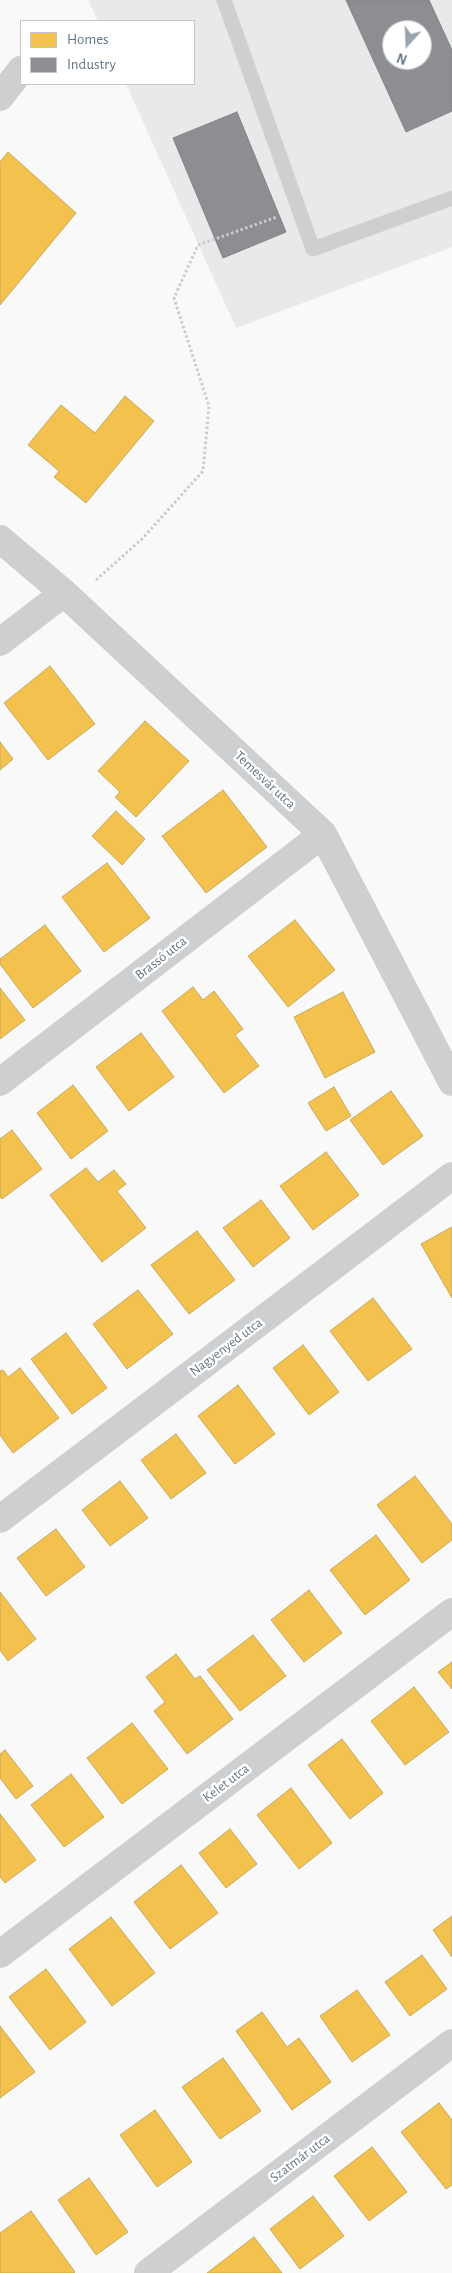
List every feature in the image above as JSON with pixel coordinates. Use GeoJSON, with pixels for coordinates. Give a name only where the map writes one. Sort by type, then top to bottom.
{"type":"FeatureCollection","features":[{"type":"Feature","properties":{"kind":"street"},"geometry":{"type":"LineString","coordinates":[[0,97],[20,71]]}},
{"type":"Feature","properties":{"kind":"street","name":"Temesvár utca"},"geometry":{"type":"LineString","coordinates":[[0,539],[68,597],[323,834],[452,1082]]}},
{"type":"Feature","properties":{"kind":"street"},"geometry":{"type":"LineString","coordinates":[[0,642],[68,597]]}},
{"type":"Feature","properties":{"kind":"street","name":"Brassó utca"},"geometry":{"type":"LineString","coordinates":[[0,1082],[323,834]]}},
{"type":"Feature","properties":{"kind":"street","name":"Nagyenyed utca"},"geometry":{"type":"LineString","coordinates":[[0,1518],[452,1176]]}},
{"type":"Feature","properties":{"kind":"street","name":"Kelet utca"},"geometry":{"type":"LineString","coordinates":[[0,1954],[452,1612]]}},
{"type":"Feature","properties":{"kind":"street","name":"Szatmár utca"},"geometry":{"type":"LineString","coordinates":[[148,2273],[452,2043]]}},
{"type":"Feature","properties":{"kind":"lane"},"geometry":{"type":"LineString","coordinates":[[224,0],[313,249],[452,198]]}},
{"type":"Feature","properties":{"kind":"path"},"geometry":{"type":"LineString","coordinates":[[68,597],[142,540],[203,471],[209,406],[174,298],[198,244],[299,210]]}},
{"type":"Feature","properties":{"kind":"shaded area"},"geometry":{"type":"Polygon","coordinates":[[[88,0],[452,0],[452,247],[236,328],[126,85],[195,85],[195,20],[98,20],[88,0]]]}},
{"type":"Feature","properties":{"kind":"building: Homes"},"geometry":{"type":"Polygon","coordinates":[[[8,152],[76,213],[0,305],[0,162],[8,152]]]}},
{"type":"Feature","properties":{"kind":"building: Homes"},"geometry":{"type":"Polygon","coordinates":[[[125,396],[154,421],[86,503],[54,477],[59,471],[28,445],[61,405],[95,433],[125,396]]]}},
{"type":"Feature","properties":{"kind":"building: Homes"},"geometry":{"type":"Polygon","coordinates":[[[50,666],[95,724],[48,760],[4,703],[50,666]]]}},
{"type":"Feature","properties":{"kind":"building: Homes"},"geometry":{"type":"Polygon","coordinates":[[[145,721],[189,761],[136,817],[115,797],[120,792],[98,771],[145,721]]]}},
{"type":"Feature","properties":{"kind":"building: Homes"},"geometry":{"type":"Polygon","coordinates":[[[0,742],[13,759],[0,770],[0,742]]]}},
{"type":"Feature","properties":{"kind":"building: Homes"},"geometry":{"type":"Polygon","coordinates":[[[223,790],[267,847],[206,893],[162,836],[223,790]]]}},
{"type":"Feature","properties":{"kind":"building: Homes"},"geometry":{"type":"Polygon","coordinates":[[[116,811],[145,839],[122,865],[92,836],[116,811]]]}},
{"type":"Feature","properties":{"kind":"building: Homes"},"geometry":{"type":"Polygon","coordinates":[[[107,863],[150,918],[104,952],[62,897],[107,863]]]}},
{"type":"Feature","properties":{"kind":"building: Homes"},"geometry":{"type":"Polygon","coordinates":[[[295,920],[335,970],[288,1007],[248,956],[295,920]]]}},
{"type":"Feature","properties":{"kind":"building: Homes"},"geometry":{"type":"Polygon","coordinates":[[[45,925],[81,971],[33,1008],[0,964],[0,959],[45,925]]]}},
{"type":"Feature","properties":{"kind":"building: Homes"},"geometry":{"type":"Polygon","coordinates":[[[193,987],[203,1000],[214,991],[243,1029],[235,1035],[259,1066],[224,1093],[162,1011],[193,987]]]}},
{"type":"Feature","properties":{"kind":"building: Homes"},"geometry":{"type":"Polygon","coordinates":[[[0,988],[25,1020],[0,1039],[0,988]]]}},
{"type":"Feature","properties":{"kind":"building: Homes"},"geometry":{"type":"Polygon","coordinates":[[[343,992],[375,1052],[325,1078],[294,1017],[343,992]]]}},
{"type":"Feature","properties":{"kind":"building: Homes"},"geometry":{"type":"Polygon","coordinates":[[[141,1033],[174,1077],[129,1111],[96,1067],[141,1033]]]}},
{"type":"Feature","properties":{"kind":"building: Homes"},"geometry":{"type":"Polygon","coordinates":[[[73,1085],[108,1131],[71,1159],[37,1113],[73,1085]]]}},
{"type":"Feature","properties":{"kind":"building: Homes"},"geometry":{"type":"Polygon","coordinates":[[[334,1087],[351,1116],[326,1131],[308,1103],[334,1087]]]}},
{"type":"Feature","properties":{"kind":"building: Homes"},"geometry":{"type":"Polygon","coordinates":[[[391,1091],[423,1136],[383,1165],[350,1120],[391,1091]]]}},
{"type":"Feature","properties":{"kind":"building: Homes"},"geometry":{"type":"Polygon","coordinates":[[[12,1130],[42,1169],[2,1199],[0,1197],[0,1139],[12,1130]]]}},
{"type":"Feature","properties":{"kind":"building: Homes"},"geometry":{"type":"Polygon","coordinates":[[[326,1152],[359,1195],[313,1230],[280,1186],[326,1152]]]}},
{"type":"Feature","properties":{"kind":"building: Homes"},"geometry":{"type":"Polygon","coordinates":[[[86,1168],[98,1182],[114,1170],[126,1184],[117,1191],[146,1228],[102,1262],[50,1195],[86,1168]]]}},
{"type":"Feature","properties":{"kind":"building: Homes"},"geometry":{"type":"Polygon","coordinates":[[[261,1200],[290,1238],[253,1267],[223,1228],[261,1200]]]}},
{"type":"Feature","properties":{"kind":"building: Homes"},"geometry":{"type":"Polygon","coordinates":[[[452,1227],[452,1298],[421,1244],[452,1227]]]}},
{"type":"Feature","properties":{"kind":"building: Homes"},"geometry":{"type":"Polygon","coordinates":[[[197,1231],[235,1280],[189,1314],[151,1265],[197,1231]]]}},
{"type":"Feature","properties":{"kind":"building: Homes"},"geometry":{"type":"Polygon","coordinates":[[[138,1290],[173,1334],[127,1369],[93,1324],[138,1290]]]}},
{"type":"Feature","properties":{"kind":"building: Homes"},"geometry":{"type":"Polygon","coordinates":[[[373,1298],[412,1349],[368,1381],[330,1331],[373,1298]]]}},
{"type":"Feature","properties":{"kind":"building: Homes"},"geometry":{"type":"Polygon","coordinates":[[[66,1333],[107,1388],[72,1414],[31,1359],[66,1333]]]}},
{"type":"Feature","properties":{"kind":"building: Homes"},"geometry":{"type":"Polygon","coordinates":[[[303,1345],[339,1392],[309,1415],[273,1368],[303,1345]]]}},
{"type":"Feature","properties":{"kind":"building: Homes"},"geometry":{"type":"Polygon","coordinates":[[[20,1368],[59,1418],[13,1453],[0,1435],[0,1371],[3,1370],[8,1377],[20,1368]]]}},
{"type":"Feature","properties":{"kind":"building: Homes"},"geometry":{"type":"Polygon","coordinates":[[[238,1385],[275,1434],[235,1464],[198,1416],[238,1385]]]}},
{"type":"Feature","properties":{"kind":"building: Homes"},"geometry":{"type":"Polygon","coordinates":[[[176,1434],[206,1473],[171,1499],[141,1460],[176,1434]]]}},
{"type":"Feature","properties":{"kind":"building: Homes"},"geometry":{"type":"Polygon","coordinates":[[[415,1476],[452,1524],[452,1540],[422,1563],[377,1505],[415,1476]]]}},
{"type":"Feature","properties":{"kind":"building: Homes"},"geometry":{"type":"Polygon","coordinates":[[[120,1481],[148,1518],[110,1546],[82,1510],[120,1481]]]}},
{"type":"Feature","properties":{"kind":"building: Homes"},"geometry":{"type":"Polygon","coordinates":[[[56,1529],[85,1567],[46,1596],[17,1558],[56,1529]]]}},
{"type":"Feature","properties":{"kind":"building: Homes"},"geometry":{"type":"Polygon","coordinates":[[[376,1535],[410,1580],[365,1615],[330,1570],[376,1535]]]}},
{"type":"Feature","properties":{"kind":"building: Homes"},"geometry":{"type":"Polygon","coordinates":[[[309,1590],[342,1633],[304,1662],[271,1620],[309,1590]]]}},
{"type":"Feature","properties":{"kind":"building: Homes"},"geometry":{"type":"Polygon","coordinates":[[[0,1592],[36,1639],[8,1661],[0,1650],[0,1592]]]}},
{"type":"Feature","properties":{"kind":"building: Homes"},"geometry":{"type":"Polygon","coordinates":[[[253,1635],[286,1676],[240,1711],[207,1670],[253,1635]]]}},
{"type":"Feature","properties":{"kind":"building: Homes"},"geometry":{"type":"Polygon","coordinates":[[[176,1654],[195,1679],[200,1676],[233,1719],[187,1754],[154,1711],[165,1702],[146,1677],[176,1654]]]}},
{"type":"Feature","properties":{"kind":"building: Homes"},"geometry":{"type":"Polygon","coordinates":[[[452,1662],[452,1689],[438,1672],[452,1662]]]}},
{"type":"Feature","properties":{"kind":"building: Homes"},"geometry":{"type":"Polygon","coordinates":[[[414,1687],[449,1732],[405,1765],[371,1721],[414,1687]]]}},
{"type":"Feature","properties":{"kind":"building: Homes"},"geometry":{"type":"Polygon","coordinates":[[[132,1723],[168,1769],[122,1804],[87,1758],[132,1723]]]}},
{"type":"Feature","properties":{"kind":"building: Homes"},"geometry":{"type":"Polygon","coordinates":[[[342,1739],[383,1793],[350,1819],[308,1765],[342,1739]]]}},
{"type":"Feature","properties":{"kind":"building: Homes"},"geometry":{"type":"Polygon","coordinates":[[[5,1750],[33,1786],[16,1799],[0,1778],[0,1754],[5,1750]]]}},
{"type":"Feature","properties":{"kind":"building: Homes"},"geometry":{"type":"Polygon","coordinates":[[[71,1774],[104,1817],[64,1847],[31,1805],[71,1774]]]}},
{"type":"Feature","properties":{"kind":"building: Homes"},"geometry":{"type":"Polygon","coordinates":[[[291,1788],[332,1843],[299,1869],[257,1815],[291,1788]]]}},
{"type":"Feature","properties":{"kind":"building: Homes"},"geometry":{"type":"Polygon","coordinates":[[[0,1814],[36,1860],[5,1883],[0,1877],[0,1814]]]}},
{"type":"Feature","properties":{"kind":"building: Homes"},"geometry":{"type":"Polygon","coordinates":[[[230,1829],[257,1864],[226,1888],[199,1853],[230,1829]]]}},
{"type":"Feature","properties":{"kind":"building: Homes"},"geometry":{"type":"Polygon","coordinates":[[[181,1865],[218,1913],[170,1949],[134,1902],[181,1865]]]}},
{"type":"Feature","properties":{"kind":"building: Homes"},"geometry":{"type":"Polygon","coordinates":[[[452,1916],[452,1957],[433,1930],[452,1916]]]}},
{"type":"Feature","properties":{"kind":"building: Homes"},"geometry":{"type":"Polygon","coordinates":[[[111,1917],[155,1973],[112,2006],[69,1949],[111,1917]]]}},
{"type":"Feature","properties":{"kind":"building: Homes"},"geometry":{"type":"Polygon","coordinates":[[[422,1955],[447,1989],[410,2016],[385,1982],[422,1955]]]}},
{"type":"Feature","properties":{"kind":"building: Homes"},"geometry":{"type":"Polygon","coordinates":[[[46,1969],[86,2022],[50,2050],[9,1997],[46,1969]]]}},
{"type":"Feature","properties":{"kind":"building: Homes"},"geometry":{"type":"Polygon","coordinates":[[[357,1990],[390,2035],[352,2062],[320,2016],[357,1990]]]}},
{"type":"Feature","properties":{"kind":"building: Homes"},"geometry":{"type":"Polygon","coordinates":[[[262,2012],[287,2047],[299,2038],[331,2082],[292,2110],[236,2031],[262,2012]]]}},
{"type":"Feature","properties":{"kind":"building: Homes"},"geometry":{"type":"Polygon","coordinates":[[[0,2026],[35,2072],[0,2098],[0,2026]]]}},
{"type":"Feature","properties":{"kind":"building: Homes"},"geometry":{"type":"Polygon","coordinates":[[[223,2058],[261,2111],[220,2139],[182,2087],[223,2058]]]}},
{"type":"Feature","properties":{"kind":"building: Homes"},"geometry":{"type":"Polygon","coordinates":[[[439,2103],[452,2120],[452,2185],[446,2189],[401,2132],[439,2103]]]}},
{"type":"Feature","properties":{"kind":"building: Homes"},"geometry":{"type":"Polygon","coordinates":[[[155,2110],[192,2162],[157,2187],[120,2135],[155,2110]]]}},
{"type":"Feature","properties":{"kind":"building: Homes"},"geometry":{"type":"Polygon","coordinates":[[[372,2147],[407,2192],[369,2221],[334,2176],[372,2147]]]}},
{"type":"Feature","properties":{"kind":"building: Homes"},"geometry":{"type":"Polygon","coordinates":[[[89,2178],[128,2232],[96,2255],[58,2200],[89,2178]]]}},
{"type":"Feature","properties":{"kind":"building: Homes"},"geometry":{"type":"Polygon","coordinates":[[[313,2196],[344,2236],[300,2269],[270,2229],[313,2196]]]}},
{"type":"Feature","properties":{"kind":"building: Homes"},"geometry":{"type":"Polygon","coordinates":[[[31,2211],[75,2272],[0,2273],[0,2233],[31,2211]]]}},
{"type":"Feature","properties":{"kind":"building: Homes"},"geometry":{"type":"Polygon","coordinates":[[[254,2237],[282,2273],[207,2273],[254,2237]]]}},
{"type":"Feature","properties":{"kind":"building: Industry"},"geometry":{"type":"Polygon","coordinates":[[[346,0],[429,0],[452,50],[452,111],[406,132],[346,0]]]}},
{"type":"Feature","properties":{"kind":"building: Industry"},"geometry":{"type":"Polygon","coordinates":[[[237,112],[286,232],[223,258],[173,138],[237,112]]]}}]}
